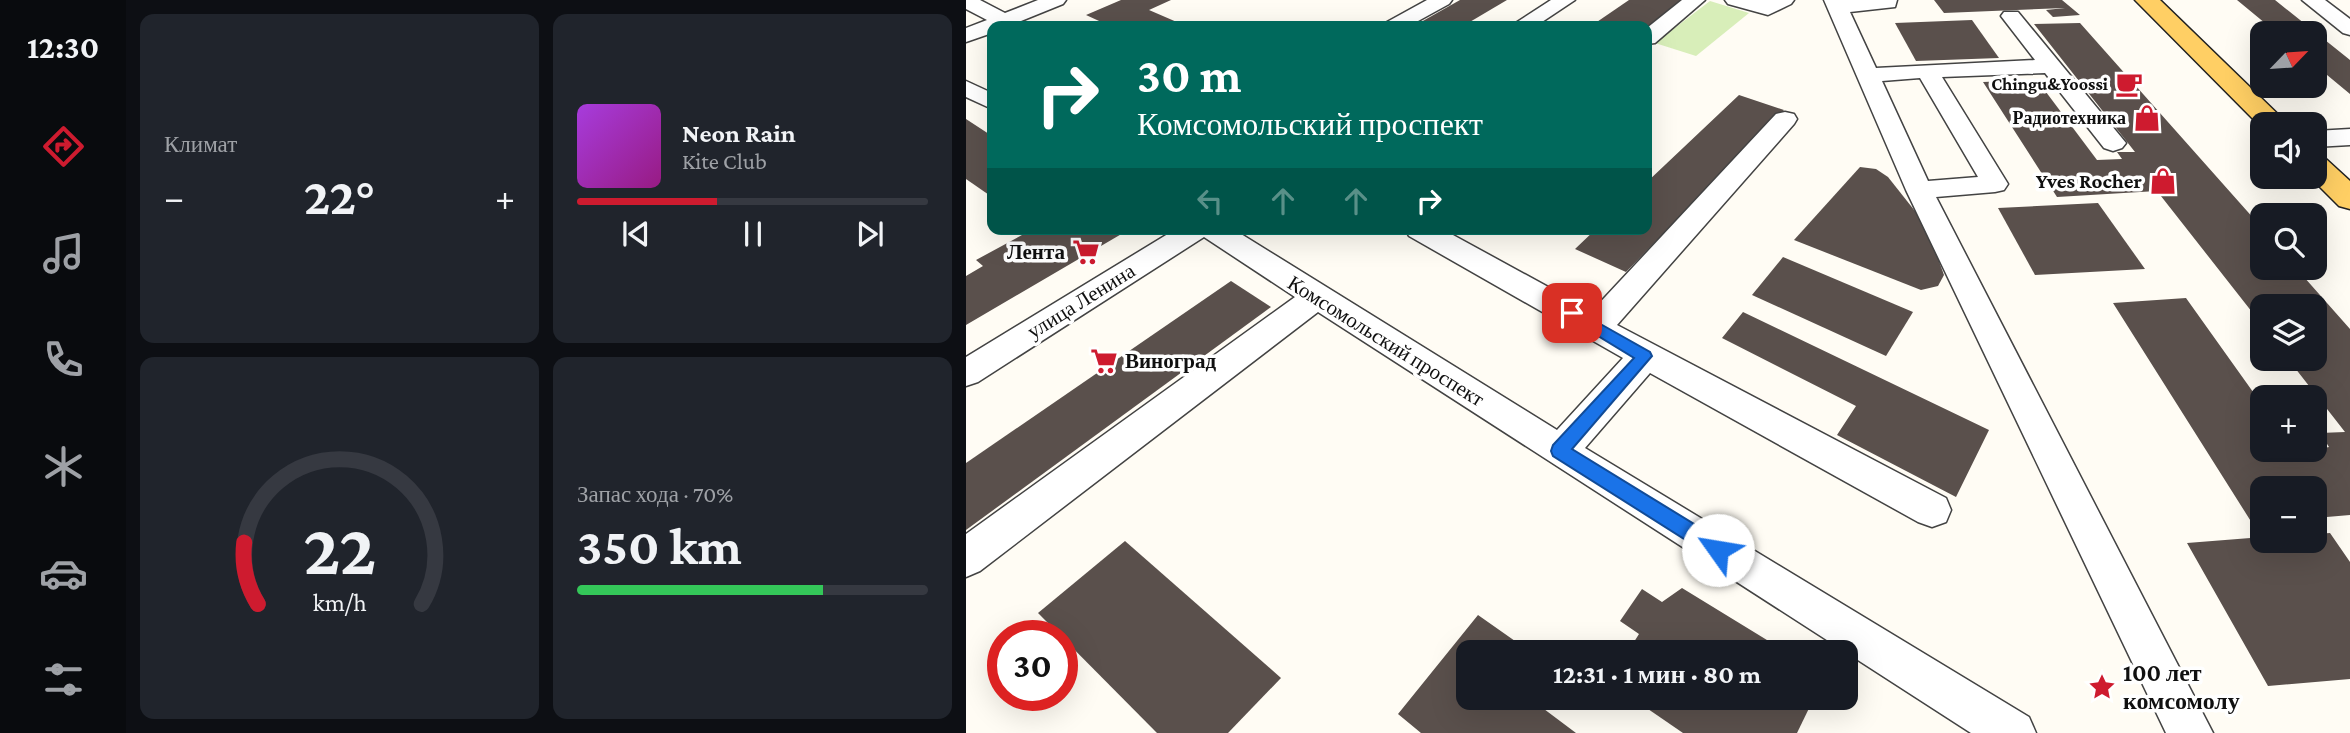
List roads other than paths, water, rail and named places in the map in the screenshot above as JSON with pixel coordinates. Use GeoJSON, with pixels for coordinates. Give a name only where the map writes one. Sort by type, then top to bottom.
{"type":"FeatureCollection","features":[{"type":"Feature","properties":{"kind":"main road"},"geometry":{"type":"LineString","coordinates":[[2147,0],[2262,112]]}},
{"type":"Feature","properties":{"kind":"main road"},"geometry":{"type":"LineString","coordinates":[[2327,177],[2350,199]]}},
{"type":"Feature","properties":{"kind":"street"},"geometry":{"type":"LineString","coordinates":[[1015,21],[1056,0]]}},
{"type":"Feature","properties":{"kind":"street"},"geometry":{"type":"LineString","coordinates":[[1403,21],[1442,0]]}},
{"type":"Feature","properties":{"kind":"street"},"geometry":{"type":"LineString","coordinates":[[1530,21],[1565,0]]}},
{"type":"Feature","properties":{"kind":"street"},"geometry":{"type":"LineString","coordinates":[[1652,34],[1696,0]]}},
{"type":"Feature","properties":{"kind":"street"},"geometry":{"type":"LineString","coordinates":[[1735,0],[1768,9],[1784,0]]}},
{"type":"Feature","properties":{"kind":"street"},"geometry":{"type":"LineString","coordinates":[[1887,0],[1888,3],[1837,4],[1919,190],[2190,733]]}},
{"type":"Feature","properties":{"kind":"street"},"geometry":{"type":"LineString","coordinates":[[2312,0],[2348,25]]}},
{"type":"Feature","properties":{"kind":"street"},"geometry":{"type":"LineString","coordinates":[[966,1],[1003,21]]}},
{"type":"Feature","properties":{"kind":"street"},"geometry":{"type":"LineString","coordinates":[[2011,16],[2113,143]]}},
{"type":"Feature","properties":{"kind":"street"},"geometry":{"type":"LineString","coordinates":[[966,36],[987,30]]}},
{"type":"Feature","properties":{"kind":"street"},"geometry":{"type":"LineString","coordinates":[[1869,75],[2051,66]]}},
{"type":"Feature","properties":{"kind":"street"},"geometry":{"type":"LineString","coordinates":[[1919,190],[1995,184],[1927,71]]}},
{"type":"Feature","properties":{"kind":"street"},"geometry":{"type":"LineString","coordinates":[[966,88],[987,99]]}},
{"type":"Feature","properties":{"kind":"street"},"geometry":{"type":"LineString","coordinates":[[1597,327],[1785,119]]}},
{"type":"Feature","properties":{"kind":"street"},"geometry":{"type":"LineString","coordinates":[[2327,138],[2350,137]]}},
{"type":"Feature","properties":{"kind":"street","name":"улица Ленина"},"geometry":{"type":"LineString","coordinates":[[966,373],[1186,235]]}},
{"type":"Feature","properties":{"kind":"street","name":"Комсомольский проспект"},"geometry":{"type":"LineString","coordinates":[[1221,235],[1560,451],[2013,733]]}},
{"type":"Feature","properties":{"kind":"street"},"geometry":{"type":"LineString","coordinates":[[1462,238],[1644,356],[1932,510]]}},
{"type":"Feature","properties":{"kind":"street"},"geometry":{"type":"LineString","coordinates":[[966,558],[1316,297]]}},
{"type":"Feature","properties":{"kind":"street"},"geometry":{"type":"LineString","coordinates":[[1560,451],[1644,356]]}},
{"type":"Feature","properties":{"kind":"place","name":"Chingu&Yoossi"},"geometry":{"type":"Point","coordinates":[2129,84]}},
{"type":"Feature","properties":{"kind":"place","name":"Радиотехника"},"geometry":{"type":"Point","coordinates":[2147,118]}},
{"type":"Feature","properties":{"kind":"place","name":"Yves Rocher"},"geometry":{"type":"Point","coordinates":[2163,181]}},
{"type":"Feature","properties":{"kind":"place","name":"Лента"},"geometry":{"type":"Point","coordinates":[1086,252]}},
{"type":"Feature","properties":{"kind":"place","name":"Виноград"},"geometry":{"type":"Point","coordinates":[1104,361]}},
{"type":"Feature","properties":{"kind":"place","name":"100 лет комсомолу"},"geometry":{"type":"Point","coordinates":[2102,687]}}]}
